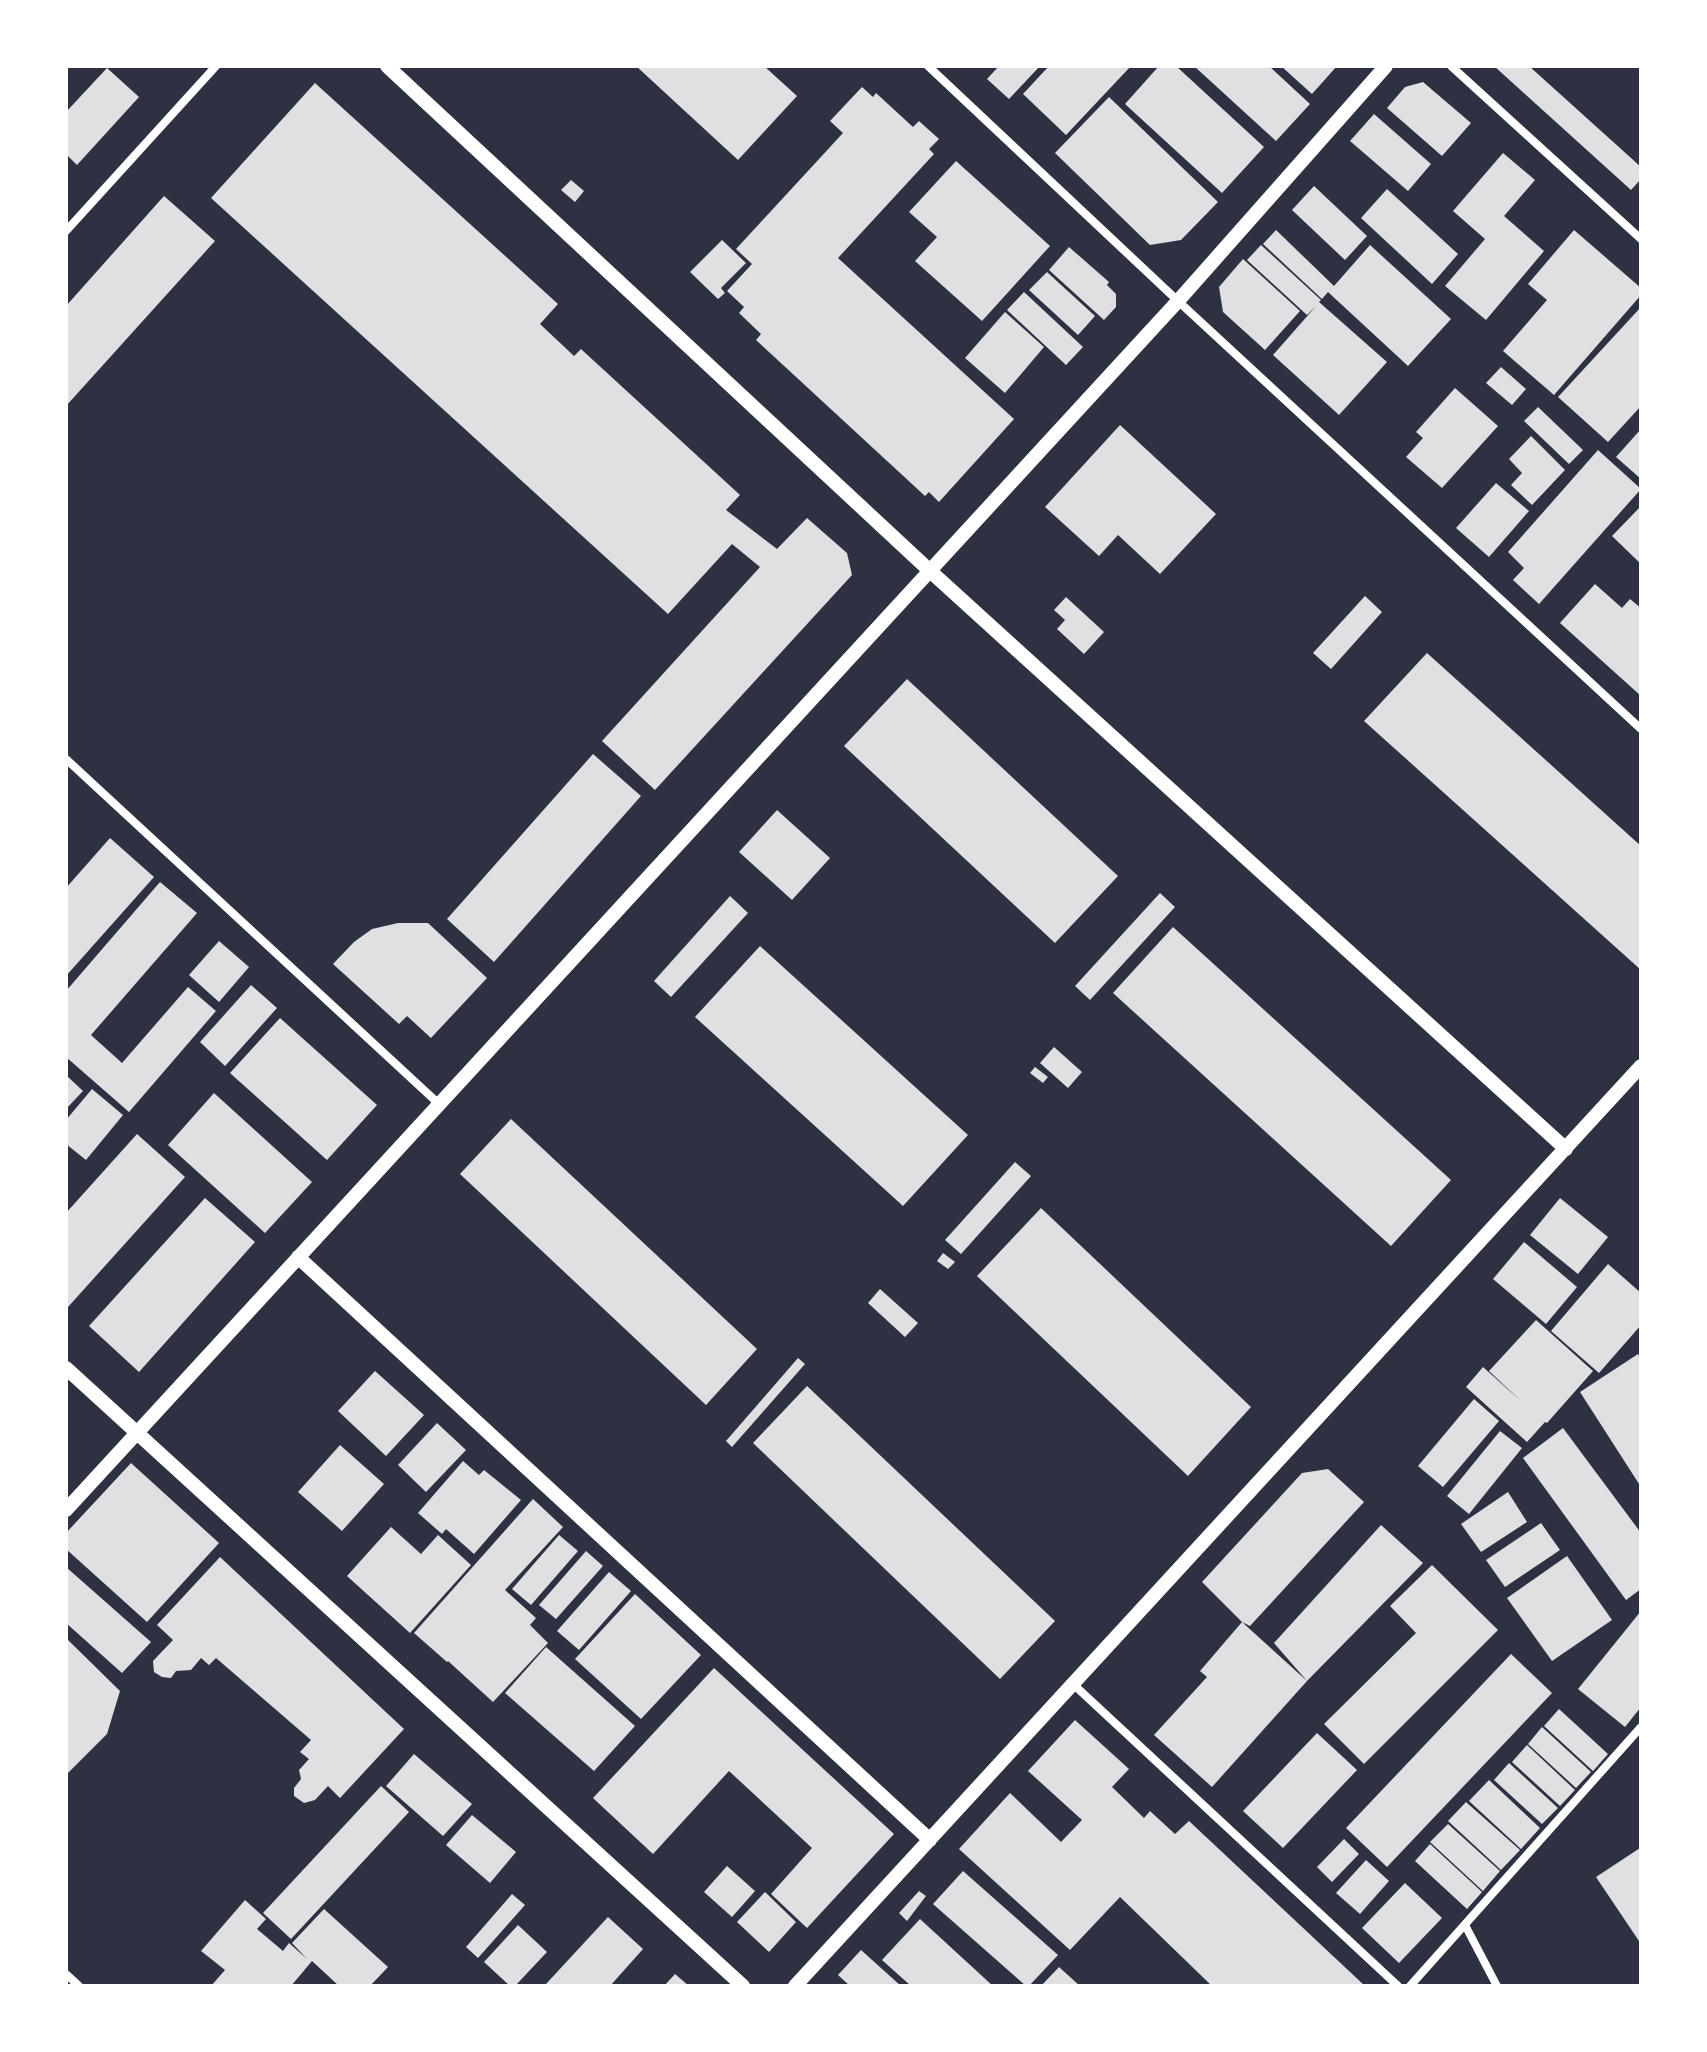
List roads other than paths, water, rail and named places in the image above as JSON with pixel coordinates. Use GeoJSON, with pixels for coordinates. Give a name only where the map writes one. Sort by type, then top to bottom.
{"type":"FeatureCollection","features":[{"type":"Feature","properties":{"kind":"street"},"geometry":{"type":"LineString","coordinates":[[66,231],[216,66]]}},
{"type":"Feature","properties":{"kind":"street"},"geometry":{"type":"LineString","coordinates":[[387,66],[929,570],[1566,1149]]}},
{"type":"Feature","properties":{"kind":"street"},"geometry":{"type":"LineString","coordinates":[[928,66],[1641,729]]}},
{"type":"Feature","properties":{"kind":"street"},"geometry":{"type":"LineString","coordinates":[[66,1510],[1178,301],[1386,66]]}},
{"type":"Feature","properties":{"kind":"street"},"geometry":{"type":"LineString","coordinates":[[1451,66],[1641,239]]}},
{"type":"Feature","properties":{"kind":"street"},"geometry":{"type":"LineString","coordinates":[[66,759],[439,1104]]}},
{"type":"Feature","properties":{"kind":"street"},"geometry":{"type":"LineString","coordinates":[[795,1986],[1641,1066]]}},
{"type":"Feature","properties":{"kind":"street"},"geometry":{"type":"LineString","coordinates":[[298,1257],[930,1840]]}},
{"type":"Feature","properties":{"kind":"street"},"geometry":{"type":"LineString","coordinates":[[66,1368],[743,1986]]}},
{"type":"Feature","properties":{"kind":"street"},"geometry":{"type":"LineString","coordinates":[[1073,1684],[1398,1986]]}},
{"type":"Feature","properties":{"kind":"street"},"geometry":{"type":"LineString","coordinates":[[1410,1986],[1641,1727]]}},
{"type":"Feature","properties":{"kind":"street"},"geometry":{"type":"LineString","coordinates":[[1465,1925],[1497,1986]]}},
{"type":"Feature","properties":{"kind":"street"},"geometry":{"type":"LineString","coordinates":[[66,1974],[79,1986]]}}]}
